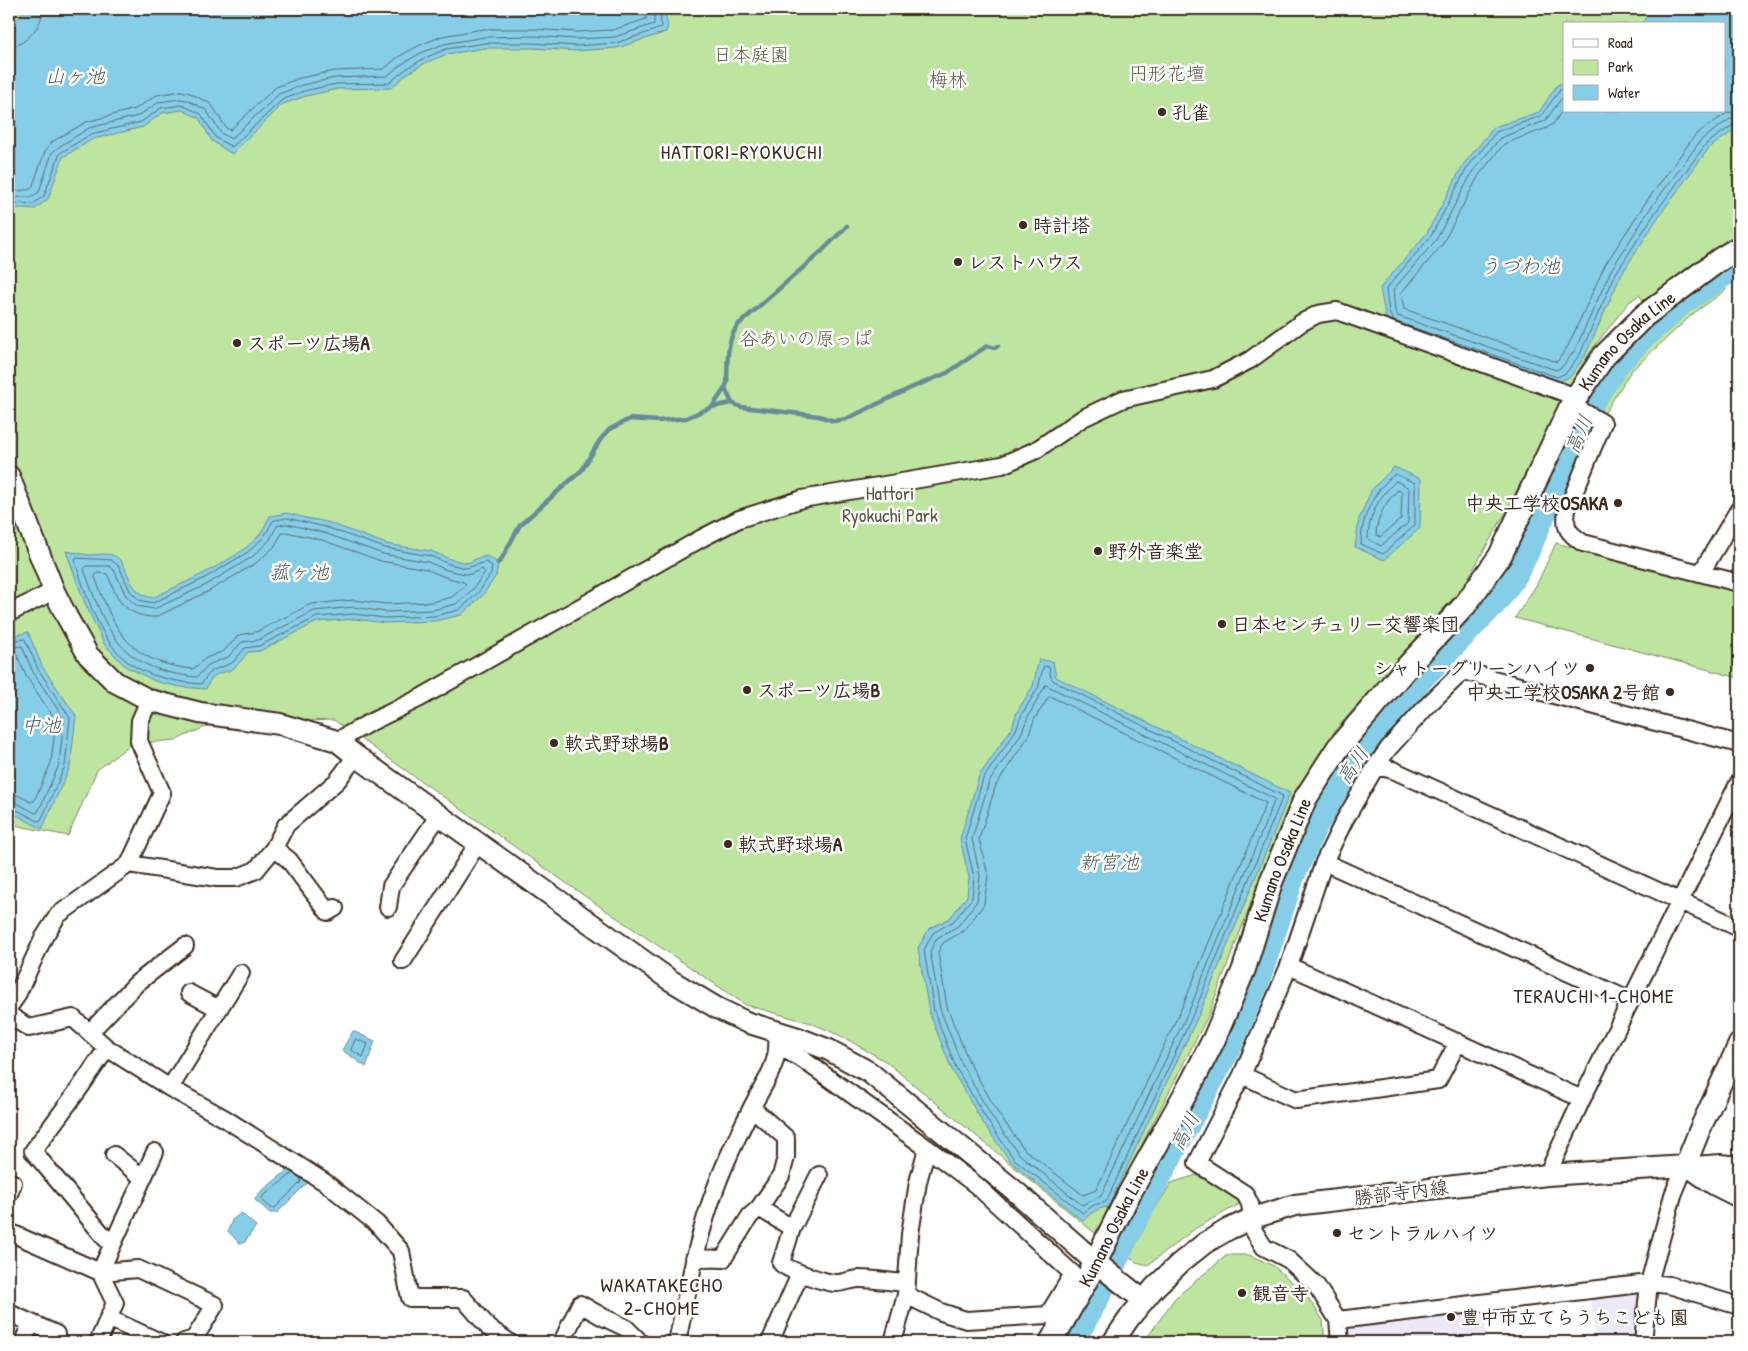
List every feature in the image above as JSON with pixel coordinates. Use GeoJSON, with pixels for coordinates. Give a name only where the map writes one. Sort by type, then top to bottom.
{"type":"FeatureCollection","features":[{"type":"Feature","properties":{"kind":"main road","name":"Kumano Osaka Line"},"geometry":{"type":"LineString","coordinates":[[1051,1342],[1214,1039],[1244,969],[1271,882],[1305,799],[1338,748],[1407,667],[1466,605],[1486,577],[1500,556],[1582,409],[1604,356],[1644,316],[1719,260],[1739,248]]}},
{"type":"Feature","properties":{"kind":"street"},"geometry":{"type":"LineString","coordinates":[[337,741],[369,729],[423,703],[705,544],[741,526],[802,504],[1004,469],[1040,453],[1085,423],[1125,403],[1215,383],[1252,364],[1319,319],[1337,317],[1582,409],[1603,423],[1567,510],[1565,522],[1571,535],[1583,543],[1739,583]]}},
{"type":"Feature","properties":{"kind":"street"},"geometry":{"type":"LineString","coordinates":[[9,476],[54,591],[67,617],[88,655],[115,682],[148,700],[200,713],[280,724],[337,741],[670,980],[717,1008],[777,1039],[976,1185],[1073,1274],[1048,1315],[966,1320],[941,1312],[906,1289],[858,1279],[835,1283],[800,1274],[783,1266],[781,1263],[792,1228],[818,1175]]}},
{"type":"Feature","properties":{"kind":"street"},"geometry":{"type":"LineString","coordinates":[[1702,573],[1739,508]]}},
{"type":"Feature","properties":{"kind":"street"},"geometry":{"type":"LineString","coordinates":[[9,613],[54,591]]}},
{"type":"Feature","properties":{"kind":"street"},"geometry":{"type":"LineString","coordinates":[[1340,1342],[1338,1320],[1316,1285],[1289,1260],[1264,1248],[1254,1231],[1250,1204],[1245,1194],[1197,1163],[1242,1075],[1289,966],[1324,862],[1344,821],[1376,766],[1388,749],[1462,671],[1739,744]]}},
{"type":"Feature","properties":{"kind":"street"},"geometry":{"type":"LineString","coordinates":[[9,1007],[16,997],[44,936],[58,915],[129,864],[162,793],[139,741],[140,721],[148,700]]}},
{"type":"Feature","properties":{"kind":"street"},"geometry":{"type":"LineString","coordinates":[[129,864],[217,878],[236,878],[256,870],[274,848],[286,825],[337,781],[356,756]]}},
{"type":"Feature","properties":{"kind":"street"},"geometry":{"type":"LineString","coordinates":[[1376,766],[1393,770],[1739,928]]}},
{"type":"Feature","properties":{"kind":"street"},"geometry":{"type":"LineString","coordinates":[[1548,1174],[1582,1099],[1739,782]]}},
{"type":"Feature","properties":{"kind":"street"},"geometry":{"type":"LineString","coordinates":[[388,907],[391,886],[439,815]]}},
{"type":"Feature","properties":{"kind":"street"},"geometry":{"type":"LineString","coordinates":[[403,961],[478,843]]}},
{"type":"Feature","properties":{"kind":"street"},"geometry":{"type":"LineString","coordinates":[[274,848],[289,860],[328,912],[336,908]]}},
{"type":"Feature","properties":{"kind":"street"},"geometry":{"type":"LineString","coordinates":[[1324,862],[1631,1001]]}},
{"type":"Feature","properties":{"kind":"street"},"geometry":{"type":"LineString","coordinates":[[90,1032],[137,983],[185,946]]}},
{"type":"Feature","properties":{"kind":"street"},"geometry":{"type":"LineString","coordinates":[[1289,966],[1582,1099]]}},
{"type":"Feature","properties":{"kind":"street"},"geometry":{"type":"LineString","coordinates":[[170,1088],[241,972]]}},
{"type":"Feature","properties":{"kind":"street"},"geometry":{"type":"LineString","coordinates":[[189,992],[219,1009]]}},
{"type":"Feature","properties":{"kind":"street"},"geometry":{"type":"LineString","coordinates":[[9,1015],[29,1028],[73,1018],[107,1048],[170,1088],[224,1118],[326,1183],[378,1224],[402,1251],[410,1298],[463,1298],[489,1328],[509,1342]]}},
{"type":"Feature","properties":{"kind":"street"},"geometry":{"type":"LineString","coordinates":[[777,1039],[798,1038],[829,1050],[869,1072],[1015,1191],[1094,1261],[1143,1300]]}},
{"type":"Feature","properties":{"kind":"street"},"geometry":{"type":"LineString","coordinates":[[677,1342],[694,1258],[716,1187],[752,1108],[775,1065],[777,1039]]}},
{"type":"Feature","properties":{"kind":"street"},"geometry":{"type":"LineString","coordinates":[[1242,1075],[1296,1100],[1438,1080],[1458,1042]]}},
{"type":"Feature","properties":{"kind":"street"},"geometry":{"type":"LineString","coordinates":[[1643,1342],[1649,1283],[1673,1195],[1703,1121],[1739,1046]]}},
{"type":"Feature","properties":{"kind":"street"},"geometry":{"type":"LineString","coordinates":[[107,1048],[33,1151],[112,1246]]}},
{"type":"Feature","properties":{"kind":"street"},"geometry":{"type":"LineString","coordinates":[[694,1258],[723,1259],[750,1216],[759,1208],[781,1176],[786,1156],[786,1138],[752,1108]]}},
{"type":"Feature","properties":{"kind":"street"},"geometry":{"type":"LineString","coordinates":[[893,1342],[906,1289],[910,1234],[918,1182],[927,1148]]}},
{"type":"Feature","properties":{"kind":"street"},"geometry":{"type":"LineString","coordinates":[[100,1272],[155,1152]]}},
{"type":"Feature","properties":{"kind":"street"},"geometry":{"type":"LineString","coordinates":[[114,1155],[143,1178]]}},
{"type":"Feature","properties":{"kind":"street"},"geometry":{"type":"LineString","coordinates":[[1685,1166],[1721,1163],[1739,1165]]}},
{"type":"Feature","properties":{"kind":"street"},"geometry":{"type":"LineString","coordinates":[[1685,1166],[1713,1186],[1739,1199]]}},
{"type":"Feature","properties":{"kind":"street","name":"勝部寺内線"},"geometry":{"type":"LineString","coordinates":[[1113,1342],[1143,1300],[1180,1263],[1205,1243],[1252,1218],[1295,1205],[1548,1174],[1685,1166],[1739,1180]]}},
{"type":"Feature","properties":{"kind":"street"},"geometry":{"type":"LineString","coordinates":[[1000,1206],[1015,1191]]}},
{"type":"Feature","properties":{"kind":"street"},"geometry":{"type":"LineString","coordinates":[[759,1208],[792,1228]]}},
{"type":"Feature","properties":{"kind":"street"},"geometry":{"type":"LineString","coordinates":[[9,1232],[100,1272],[138,1269],[215,1305],[194,1339],[184,1342]]}},
{"type":"Feature","properties":{"kind":"street"},"geometry":{"type":"LineString","coordinates":[[98,1342],[115,1303],[100,1272]]}},
{"type":"Feature","properties":{"kind":"street"},"geometry":{"type":"LineString","coordinates":[[770,1342],[800,1274]]}},
{"type":"Feature","properties":{"kind":"street"},"geometry":{"type":"LineString","coordinates":[[1338,1320],[1649,1283],[1669,1285],[1739,1306]]}},
{"type":"Feature","properties":{"kind":"street"},"geometry":{"type":"LineString","coordinates":[[562,1342],[580,1304],[626,1328],[640,1342]]}},
{"type":"Feature","properties":{"kind":"street"},"geometry":{"type":"LineString","coordinates":[[9,1313],[56,1334]]}},
{"type":"Feature","properties":{"kind":"street"},"geometry":{"type":"LineString","coordinates":[[108,1318],[160,1342]]}},
{"type":"Feature","properties":{"kind":"street"},"geometry":{"type":"LineString","coordinates":[[23,1342],[31,1323]]}},
{"type":"Feature","properties":{"kind":"shaded area"},"geometry":{"type":"Polygon","coordinates":[[[1635,1292],[1640,1298],[1636,1342],[1596,1342],[1590,1298],[1635,1292]]]}},
{"type":"Feature","properties":{"kind":"shaded area","name":"豊中市立てらうちこども園"},"geometry":{"type":"Polygon","coordinates":[[[1484,1309],[1487,1342],[1346,1342],[1345,1333],[1350,1326],[1484,1309]]]}},
{"type":"Feature","properties":{"kind":"green space","name":"Hattori Ryokuchi Park"},"geometry":{"type":"Polygon","coordinates":[[[9,9],[1739,9],[1739,233],[1729,238],[1643,301],[1639,295],[1629,302],[1593,348],[1573,379],[1506,512],[1463,587],[1338,727],[1292,796],[1208,1016],[1096,1234],[885,1061],[841,1036],[811,1023],[746,1005],[589,899],[334,720],[212,724],[176,740],[131,744],[97,770],[68,836],[9,824],[9,9]]]}},
{"type":"Feature","properties":{"kind":"green space"},"geometry":{"type":"Polygon","coordinates":[[[1721,281],[1726,290],[1694,313],[1631,371],[1604,414],[1595,409],[1617,371],[1643,342],[1681,309],[1721,281]]]}},
{"type":"Feature","properties":{"kind":"green space"},"geometry":{"type":"Polygon","coordinates":[[[1556,543],[1739,591],[1739,678],[1515,618],[1537,584],[1556,543]]]}},
{"type":"Feature","properties":{"kind":"green space"},"geometry":{"type":"Polygon","coordinates":[[[1196,1175],[1238,1198],[1238,1205],[1196,1228],[1148,1265],[1136,1262],[1129,1257],[1135,1242],[1171,1183],[1196,1175]]]}},
{"type":"Feature","properties":{"kind":"green space","name":"観音寺"},"geometry":{"type":"Polygon","coordinates":[[[1227,1255],[1249,1255],[1274,1266],[1307,1296],[1323,1320],[1325,1342],[1144,1342],[1175,1298],[1227,1255]]]}},
{"type":"Feature","properties":{"kind":"water","name":"山ヶ池"},"geometry":{"type":"Polygon","coordinates":[[[26,9],[664,9],[668,26],[666,32],[617,48],[576,51],[533,48],[485,48],[448,54],[427,62],[408,73],[391,88],[337,89],[306,96],[283,104],[232,154],[212,141],[199,118],[182,110],[162,113],[143,127],[93,139],[63,157],[48,199],[35,209],[17,209],[9,214],[9,29],[26,9]]]}},
{"type":"Feature","properties":{"kind":"water","name":"うづわ池"},"geometry":{"type":"Polygon","coordinates":[[[1658,9],[1739,9],[1739,130],[1736,129],[1709,148],[1659,216],[1621,275],[1585,356],[1570,377],[1558,382],[1390,325],[1385,315],[1380,288],[1427,233],[1463,165],[1494,127],[1539,112],[1557,85],[1563,83],[1563,112],[1726,112],[1726,22],[1643,22],[1648,14],[1658,9]]]}},
{"type":"Feature","properties":{"kind":"water"},"geometry":{"type":"Polygon","coordinates":[[[1394,467],[1421,479],[1420,528],[1384,560],[1355,547],[1359,519],[1372,489],[1394,467]]]}},
{"type":"Feature","properties":{"kind":"water","name":"菰ヶ池"},"geometry":{"type":"Polygon","coordinates":[[[287,513],[327,522],[386,544],[431,551],[450,559],[468,563],[487,556],[498,563],[496,576],[482,596],[461,615],[435,621],[385,623],[354,619],[317,622],[260,651],[248,652],[234,668],[214,676],[206,689],[181,687],[157,682],[125,666],[104,644],[84,601],[66,551],[89,555],[109,554],[118,558],[136,589],[152,598],[226,561],[253,542],[261,533],[270,516],[287,513]]]}},
{"type":"Feature","properties":{"kind":"water","name":"中池"},"geometry":{"type":"Polygon","coordinates":[[[28,632],[42,666],[76,716],[70,767],[42,829],[9,811],[9,637],[28,632]]]}},
{"type":"Feature","properties":{"kind":"water","name":"新宮池"},"geometry":{"type":"Polygon","coordinates":[[[1039,659],[1053,662],[1056,677],[1290,793],[1201,1010],[1108,1207],[1094,1211],[1083,1221],[1011,1162],[983,1123],[952,1070],[929,1012],[918,948],[929,929],[950,918],[967,896],[969,877],[960,839],[979,776],[1012,728],[1017,712],[1033,686],[1039,659]]]}},
{"type":"Feature","properties":{"kind":"water"},"geometry":{"type":"Polygon","coordinates":[[[353,1031],[375,1041],[366,1067],[342,1050],[353,1031]]]}},
{"type":"Feature","properties":{"kind":"water"},"geometry":{"type":"Polygon","coordinates":[[[290,1168],[314,1181],[306,1184],[277,1213],[270,1213],[255,1200],[257,1195],[290,1168]]]}},
{"type":"Feature","properties":{"kind":"water"},"geometry":{"type":"Polygon","coordinates":[[[241,1213],[256,1226],[244,1243],[239,1243],[228,1231],[232,1220],[241,1213]]]}},
{"type":"Feature","properties":{"kind":"waterway"},"geometry":{"type":"LineString","coordinates":[[712,407],[727,383],[729,345],[739,324],[822,251],[847,226]]}},
{"type":"Feature","properties":{"kind":"waterway","name":"高川"},"geometry":{"type":"LineString","coordinates":[[1072,1342],[1098,1295],[1128,1233],[1227,1050],[1256,983],[1292,876],[1313,829],[1345,773],[1372,735],[1420,679],[1496,601],[1514,576],[1526,553],[1592,401],[1616,365],[1639,340],[1682,302],[1739,264]]}},
{"type":"Feature","properties":{"kind":"waterway"},"geometry":{"type":"LineString","coordinates":[[498,563],[520,525],[582,470],[600,440],[610,429],[630,419],[658,421],[686,418],[712,407],[732,403],[741,407],[819,416],[834,421],[846,419],[947,373],[987,346],[995,348],[998,346]]}},
{"type":"Feature","properties":{"kind":"waterway"},"geometry":{"type":"LineString","coordinates":[[725,388],[732,403]]}},
{"type":"Feature","properties":{"kind":"place","name":"孔雀"},"geometry":{"type":"Point","coordinates":[1162,112]}},
{"type":"Feature","properties":{"kind":"place","name":"時計塔"},"geometry":{"type":"Point","coordinates":[1023,225]}},
{"type":"Feature","properties":{"kind":"place","name":"レストハウス"},"geometry":{"type":"Point","coordinates":[958,262]}},
{"type":"Feature","properties":{"kind":"place","name":"スポーツ広場A"},"geometry":{"type":"Point","coordinates":[237,343]}},
{"type":"Feature","properties":{"kind":"place","name":"中央工学校OSAKA"},"geometry":{"type":"Point","coordinates":[1618,503]}},
{"type":"Feature","properties":{"kind":"place","name":"野外音楽堂"},"geometry":{"type":"Point","coordinates":[1098,551]}},
{"type":"Feature","properties":{"kind":"place","name":"日本センチュリー交響楽団"},"geometry":{"type":"Point","coordinates":[1222,624]}},
{"type":"Feature","properties":{"kind":"place","name":"シャトーグリーンハイツ"},"geometry":{"type":"Point","coordinates":[1590,668]}},
{"type":"Feature","properties":{"kind":"place","name":"スポーツ広場B"},"geometry":{"type":"Point","coordinates":[747,690]}},
{"type":"Feature","properties":{"kind":"place","name":"中央工学校OSAKA 2号館"},"geometry":{"type":"Point","coordinates":[1670,692]}},
{"type":"Feature","properties":{"kind":"place","name":"軟式野球場B"},"geometry":{"type":"Point","coordinates":[554,743]}},
{"type":"Feature","properties":{"kind":"place","name":"軟式野球場A"},"geometry":{"type":"Point","coordinates":[728,844]}},
{"type":"Feature","properties":{"kind":"place","name":"セントラルハイツ"},"geometry":{"type":"Point","coordinates":[1337,1233]}},
{"type":"Feature","properties":{"kind":"place","name":"観音寺"},"geometry":{"type":"Point","coordinates":[1242,1293]}},
{"type":"Feature","properties":{"kind":"place","name":"豊中市立てらうちこども園"},"geometry":{"type":"Point","coordinates":[1451,1317]}},
{"type":"Feature","properties":{"kind":"district","name":"HATTORI-RYOKUCHI"},"geometry":{"type":"Point","coordinates":[742,151]}},
{"type":"Feature","properties":{"kind":"district","name":"TERAUCHI 1-CHOME"},"geometry":{"type":"Point","coordinates":[1594,995]}},
{"type":"Feature","properties":{"kind":"district","name":"WAKATAKECHO 2-CHOME"},"geometry":{"type":"Point","coordinates":[662,1296]}},
{"type":"Feature","properties":{"kind":"park label","name":"日本庭園"},"geometry":{"type":"Point","coordinates":[751,54]}},
{"type":"Feature","properties":{"kind":"park label","name":"円形花壇"},"geometry":{"type":"Point","coordinates":[1167,73]}},
{"type":"Feature","properties":{"kind":"park label","name":"梅林"},"geometry":{"type":"Point","coordinates":[948,79]}},
{"type":"Feature","properties":{"kind":"park label","name":"谷あいの原っぱ"},"geometry":{"type":"Point","coordinates":[806,338]}}]}
